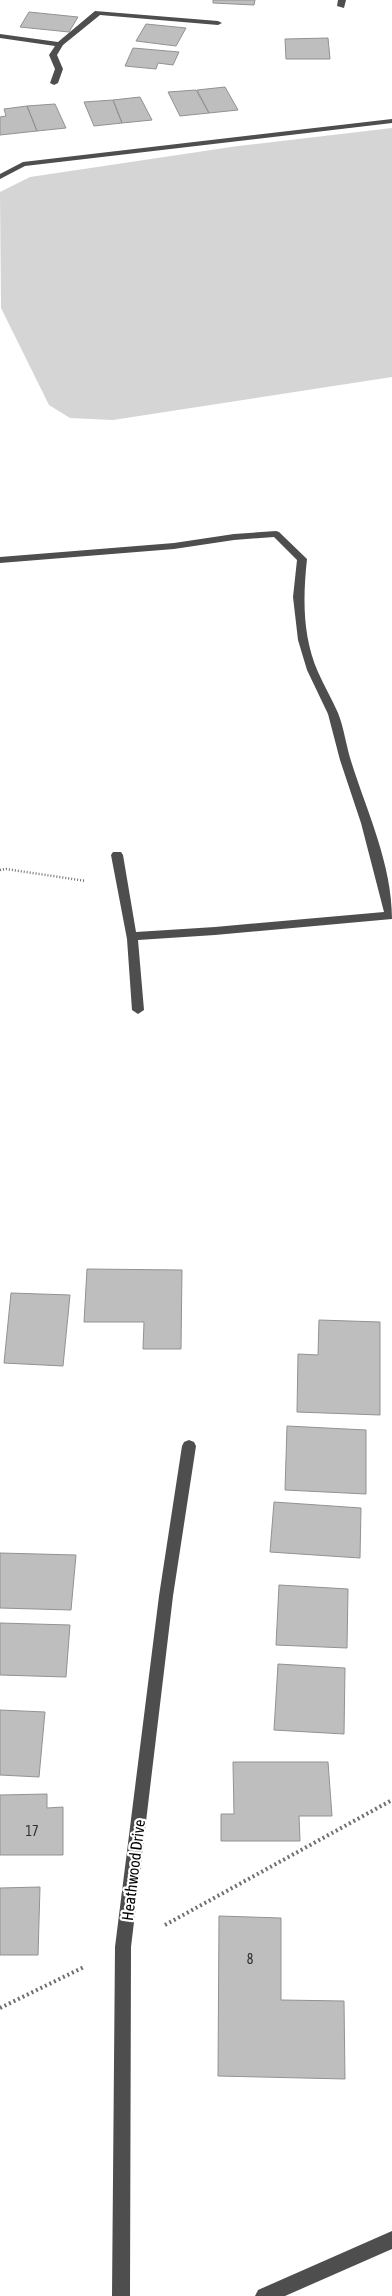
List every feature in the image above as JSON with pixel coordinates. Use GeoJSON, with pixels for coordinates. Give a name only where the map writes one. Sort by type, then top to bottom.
{"type":"FeatureCollection","features":[{"type":"Feature","properties":{"kind":"street"},"geometry":{"type":"LineString","coordinates":[[54,83],[59,69],[53,55],[60,44],[98,13],[218,23]]}},
{"type":"Feature","properties":{"kind":"street"},"geometry":{"type":"LineString","coordinates":[[0,36],[60,44]]}},
{"type":"Feature","properties":{"kind":"street"},"geometry":{"type":"LineString","coordinates":[[0,176],[23,164],[392,122]]}},
{"type":"Feature","properties":{"kind":"street"},"geometry":{"type":"LineString","coordinates":[[0,560],[174,546],[276,534],[302,559],[298,597],[303,640],[312,670],[333,714],[345,760],[367,823],[392,916],[132,936],[132,939]]}},
{"type":"Feature","properties":{"kind":"street"},"geometry":{"type":"LineString","coordinates":[[117,854],[132,939],[138,1010]]}},
{"type":"Feature","properties":{"kind":"street","name":"Heathwood Drive"},"geometry":{"type":"LineString","coordinates":[[120,2296],[123,1947],[166,1596],[189,1446]]}},
{"type":"Feature","properties":{"kind":"street"},"geometry":{"type":"LineString","coordinates":[[264,2296],[392,2240]]}},
{"type":"Feature","properties":{"kind":"path"},"geometry":{"type":"LineString","coordinates":[[0,870],[6,869],[124,887]]}},
{"type":"Feature","properties":{"kind":"path"},"geometry":{"type":"LineString","coordinates":[[0,2008],[123,1947],[392,1800]]}},
{"type":"Feature","properties":{"kind":"shaded area"},"geometry":{"type":"Polygon","coordinates":[[[392,128],[392,377],[113,420],[70,418],[49,405],[1,308],[0,192],[30,177],[238,146],[392,128]]]}},
{"type":"Feature","properties":{"kind":"building"},"geometry":{"type":"Polygon","coordinates":[[[213,0],[255,0],[254,5],[213,3],[213,0]]]}},
{"type":"Feature","properties":{"kind":"building"},"geometry":{"type":"Polygon","coordinates":[[[29,12],[78,17],[69,32],[20,27],[29,12]]]}},
{"type":"Feature","properties":{"kind":"building"},"geometry":{"type":"Polygon","coordinates":[[[146,24],[186,28],[176,46],[136,41],[146,24]]]}},
{"type":"Feature","properties":{"kind":"building"},"geometry":{"type":"Polygon","coordinates":[[[328,38],[330,59],[286,59],[285,39],[328,38]]]}},
{"type":"Feature","properties":{"kind":"building"},"geometry":{"type":"Polygon","coordinates":[[[133,48],[179,52],[173,65],[158,63],[156,69],[125,66],[133,48]]]}},
{"type":"Feature","properties":{"kind":"building"},"geometry":{"type":"Polygon","coordinates":[[[225,87],[238,110],[209,113],[197,90],[225,87]]]}},
{"type":"Feature","properties":{"kind":"building"},"geometry":{"type":"Polygon","coordinates":[[[196,90],[209,113],[180,116],[168,92],[196,90]]]}},
{"type":"Feature","properties":{"kind":"building"},"geometry":{"type":"Polygon","coordinates":[[[140,97],[152,120],[122,123],[113,100],[140,97]]]}},
{"type":"Feature","properties":{"kind":"building"},"geometry":{"type":"Polygon","coordinates":[[[113,100],[122,123],[94,126],[84,102],[113,100]]]}},
{"type":"Feature","properties":{"kind":"building"},"geometry":{"type":"Polygon","coordinates":[[[55,104],[66,128],[37,131],[27,106],[55,104]]]}},
{"type":"Feature","properties":{"kind":"building"},"geometry":{"type":"Polygon","coordinates":[[[27,106],[37,131],[0,135],[0,117],[6,116],[4,109],[27,106]]]}},
{"type":"Feature","properties":{"kind":"building"},"geometry":{"type":"Polygon","coordinates":[[[87,1269],[182,1270],[181,1349],[143,1349],[144,1322],[84,1322],[87,1269]]]}},
{"type":"Feature","properties":{"kind":"building"},"geometry":{"type":"Polygon","coordinates":[[[11,1293],[70,1295],[63,1366],[4,1363],[11,1293]]]}},
{"type":"Feature","properties":{"kind":"building"},"geometry":{"type":"Polygon","coordinates":[[[319,1320],[380,1322],[380,1415],[297,1412],[298,1354],[318,1355],[319,1320]]]}},
{"type":"Feature","properties":{"kind":"building"},"geometry":{"type":"Polygon","coordinates":[[[287,1426],[366,1430],[366,1494],[285,1490],[287,1426]]]}},
{"type":"Feature","properties":{"kind":"building"},"geometry":{"type":"Polygon","coordinates":[[[274,1502],[361,1508],[360,1558],[270,1552],[274,1502]]]}},
{"type":"Feature","properties":{"kind":"building"},"geometry":{"type":"Polygon","coordinates":[[[0,1553],[76,1555],[71,1610],[0,1608],[0,1553]]]}},
{"type":"Feature","properties":{"kind":"building"},"geometry":{"type":"Polygon","coordinates":[[[279,1585],[348,1589],[347,1648],[276,1645],[279,1585]]]}},
{"type":"Feature","properties":{"kind":"building"},"geometry":{"type":"Polygon","coordinates":[[[0,1623],[70,1625],[66,1677],[0,1675],[0,1623]]]}},
{"type":"Feature","properties":{"kind":"building"},"geometry":{"type":"Polygon","coordinates":[[[278,1664],[345,1668],[344,1734],[274,1730],[278,1664]]]}},
{"type":"Feature","properties":{"kind":"building"},"geometry":{"type":"Polygon","coordinates":[[[0,1710],[45,1712],[39,1777],[0,1775],[0,1710]]]}},
{"type":"Feature","properties":{"kind":"building"},"geometry":{"type":"Polygon","coordinates":[[[233,1762],[328,1762],[332,1816],[299,1816],[300,1841],[221,1841],[221,1814],[234,1814],[233,1762]]]}},
{"type":"Feature","properties":{"kind":"building"},"geometry":{"type":"Polygon","coordinates":[[[47,1794],[47,1808],[63,1807],[63,1855],[0,1855],[0,1795],[47,1794]]]}},
{"type":"Feature","properties":{"kind":"building"},"geometry":{"type":"Polygon","coordinates":[[[40,1887],[38,1955],[0,1955],[0,1888],[40,1887]]]}},
{"type":"Feature","properties":{"kind":"building"},"geometry":{"type":"Polygon","coordinates":[[[219,1916],[281,1918],[281,2000],[344,2001],[345,2079],[218,2076],[219,1916]]]}}]}
